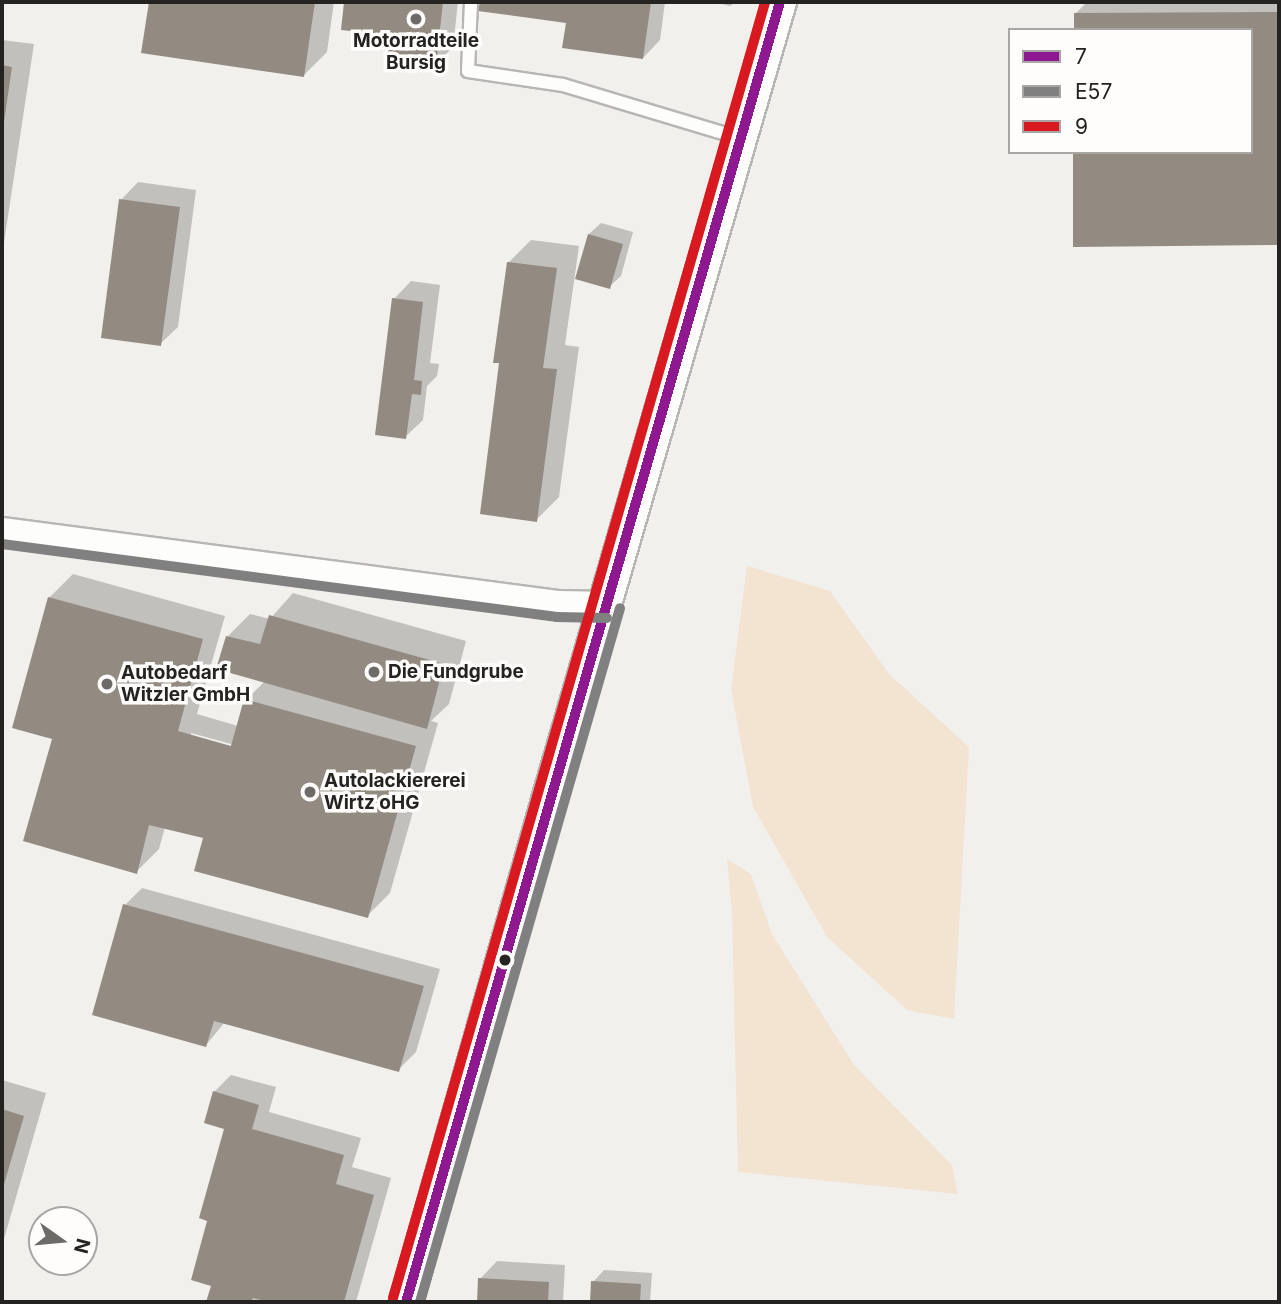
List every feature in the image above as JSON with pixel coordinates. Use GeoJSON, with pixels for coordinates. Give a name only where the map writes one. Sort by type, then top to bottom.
{"type":"FeatureCollection","features":[{"type":"Feature","properties":{"kind":"street"},"geometry":{"type":"LineString","coordinates":[[406,1302],[547,803],[743,139],[780,2]]}},
{"type":"Feature","properties":{"kind":"street"},"geometry":{"type":"LineString","coordinates":[[2,530],[559,603],[607,604]]}},
{"type":"Feature","properties":{"kind":"lane"},"geometry":{"type":"LineString","coordinates":[[471,2],[468,71],[563,85],[743,139]]}},
{"type":"Feature","properties":{"kind":"shaded area"},"geometry":{"type":"Polygon","coordinates":[[[747,566],[830,591],[889,674],[969,747],[954,1019],[907,1010],[827,937],[753,807],[731,689],[747,566]]]}},
{"type":"Feature","properties":{"kind":"shaded area"},"geometry":{"type":"Polygon","coordinates":[[[727,859],[751,874],[772,934],[854,1065],[952,1165],[958,1194],[738,1172],[732,913],[727,859]]]}},
{"type":"Feature","properties":{"kind":"building"},"geometry":{"type":"Polygon","coordinates":[[[149,2],[315,2],[304,77],[141,53],[149,2]]]}},
{"type":"Feature","properties":{"kind":"building","name":"Motorradteile Bursig"},"geometry":{"type":"Polygon","coordinates":[[[344,2],[443,2],[436,66],[387,61],[390,35],[341,30],[344,2]]]}},
{"type":"Feature","properties":{"kind":"building"},"geometry":{"type":"Polygon","coordinates":[[[480,2],[651,2],[643,59],[562,48],[566,23],[478,11],[480,2]]]}},
{"type":"Feature","properties":{"kind":"building"},"geometry":{"type":"Polygon","coordinates":[[[1279,12],[1279,245],[1073,247],[1073,154],[1253,154],[1253,28],[1074,28],[1074,13],[1279,12]]]}},
{"type":"Feature","properties":{"kind":"building"},"geometry":{"type":"Polygon","coordinates":[[[2,65],[12,67],[3,129],[2,129],[2,65]]]}},
{"type":"Feature","properties":{"kind":"building"},"geometry":{"type":"Polygon","coordinates":[[[119,199],[180,207],[161,346],[101,338],[119,199]]]}},
{"type":"Feature","properties":{"kind":"building"},"geometry":{"type":"Polygon","coordinates":[[[588,234],[623,244],[610,289],[575,279],[588,234]]]}},
{"type":"Feature","properties":{"kind":"building"},"geometry":{"type":"Polygon","coordinates":[[[507,262],[557,268],[543,368],[557,369],[537,522],[480,514],[499,363],[493,363],[507,262]]]}},
{"type":"Feature","properties":{"kind":"building"},"geometry":{"type":"Polygon","coordinates":[[[392,298],[423,302],[414,380],[422,381],[421,395],[412,394],[406,439],[375,435],[392,298]]]}},
{"type":"Feature","properties":{"kind":"building"},"geometry":{"type":"Polygon","coordinates":[[[48,597],[203,639],[178,731],[231,746],[244,699],[416,746],[368,918],[194,871],[203,838],[149,825],[137,874],[23,841],[52,739],[12,728],[48,597]]]}},
{"type":"Feature","properties":{"kind":"building"},"geometry":{"type":"Polygon","coordinates":[[[269,615],[444,664],[427,729],[216,669],[226,636],[260,644],[269,615]]]}},
{"type":"Feature","properties":{"kind":"building"},"geometry":{"type":"Polygon","coordinates":[[[123,904],[424,986],[399,1072],[214,1021],[206,1047],[92,1015],[123,904]]]}},
{"type":"Feature","properties":{"kind":"building"},"geometry":{"type":"Polygon","coordinates":[[[213,1091],[259,1105],[252,1129],[344,1155],[336,1184],[374,1195],[344,1302],[269,1302],[253,1298],[251,1302],[206,1302],[211,1286],[191,1280],[207,1221],[199,1218],[224,1129],[204,1123],[213,1091]]]}},
{"type":"Feature","properties":{"kind":"building"},"geometry":{"type":"Polygon","coordinates":[[[2,1109],[24,1116],[2,1191],[2,1109]]]}},
{"type":"Feature","properties":{"kind":"building"},"geometry":{"type":"Polygon","coordinates":[[[478,1278],[549,1282],[548,1302],[477,1302],[478,1278]]]}},
{"type":"Feature","properties":{"kind":"building"},"geometry":{"type":"Polygon","coordinates":[[[591,1281],[641,1284],[640,1302],[590,1302],[591,1281]]]}},
{"type":"Feature","properties":{"kind":"transit line","name":"9"},"geometry":{"type":"LineString","coordinates":[[393,1298],[765,2]]}},
{"type":"Feature","properties":{"kind":"transit line","name":"7"},"geometry":{"type":"LineString","coordinates":[[406,1302],[780,2]]}},
{"type":"Feature","properties":{"kind":"transit line","name":"E57"},"geometry":{"type":"LineString","coordinates":[[2,544],[557,617],[607,618]]}},
{"type":"Feature","properties":{"kind":"transit line","name":"E57"},"geometry":{"type":"LineString","coordinates":[[420,1302],[620,608]]}},
{"type":"Feature","properties":{"kind":"place","name":"Motorradteile Bursig"},"geometry":{"type":"Point","coordinates":[416,19]}},
{"type":"Feature","properties":{"kind":"place","name":"Die Fundgrube"},"geometry":{"type":"Point","coordinates":[374,672]}},
{"type":"Feature","properties":{"kind":"place","name":"Autobedarf Witzler GmbH"},"geometry":{"type":"Point","coordinates":[107,684]}},
{"type":"Feature","properties":{"kind":"place","name":"Autolackiererei Wirtz oHG"},"geometry":{"type":"Point","coordinates":[310,792]}}]}
